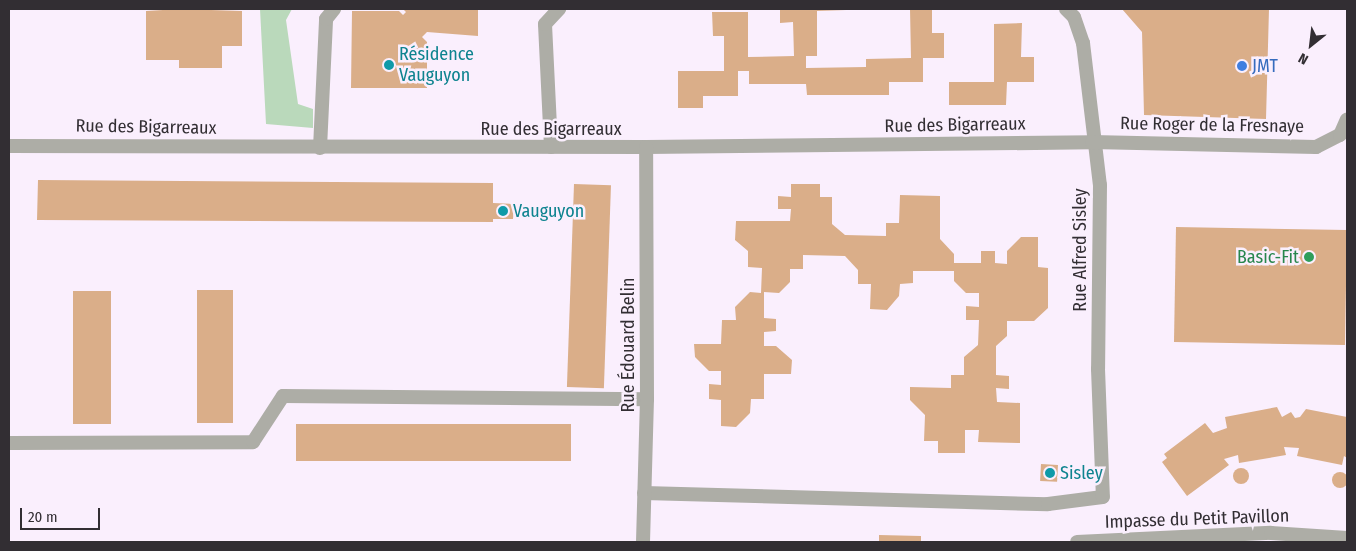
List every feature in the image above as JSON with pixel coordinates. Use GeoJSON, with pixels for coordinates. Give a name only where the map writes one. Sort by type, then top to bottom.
{"type":"FeatureCollection","features":[{"type":"Feature","properties":{"kind":"street"},"geometry":{"type":"LineString","coordinates":[[551,147],[545,24],[559,9]]}},
{"type":"Feature","properties":{"kind":"street","name":"Rue Alfred Sisley"},"geometry":{"type":"LineString","coordinates":[[644,493],[1048,504],[1103,497],[1098,369],[1100,185],[1092,142],[1083,43],[1074,17],[1066,9]]}},
{"type":"Feature","properties":{"kind":"street"},"geometry":{"type":"LineString","coordinates":[[320,148],[328,12]]}},
{"type":"Feature","properties":{"kind":"street","name":"Rue Roger de la Fresnaye"},"geometry":{"type":"LineString","coordinates":[[1092,142],[1316,147],[1340,135],[1347,119]]}},
{"type":"Feature","properties":{"kind":"street","name":"Rue des Bigarreaux"},"geometry":{"type":"LineString","coordinates":[[9,146],[320,148],[646,147],[1092,142]]}},
{"type":"Feature","properties":{"kind":"street","name":"Rue Édouard Belin"},"geometry":{"type":"LineString","coordinates":[[643,542],[647,399],[646,147]]}},
{"type":"Feature","properties":{"kind":"street"},"geometry":{"type":"LineString","coordinates":[[9,443],[253,442],[283,396],[647,399]]}},
{"type":"Feature","properties":{"kind":"street","name":"Impasse du Petit Pavillon"},"geometry":{"type":"LineString","coordinates":[[1077,542],[1271,533],[1347,538]]}},
{"type":"Feature","properties":{"kind":"green space"},"geometry":{"type":"Polygon","coordinates":[[[260,9],[292,9],[286,20],[298,104],[313,109],[313,128],[266,124],[260,9]]]}},
{"type":"Feature","properties":{"kind":"building"},"geometry":{"type":"Polygon","coordinates":[[[180,9],[242,11],[242,46],[222,46],[222,68],[179,68],[179,60],[146,60],[146,11],[180,9]]]}},
{"type":"Feature","properties":{"kind":"building","name":"Résidence Vauguyon"},"geometry":{"type":"Polygon","coordinates":[[[403,9],[478,9],[478,36],[427,32],[422,37],[427,42],[427,88],[351,88],[352,11],[399,11],[403,15],[406,12],[403,9]]]}},
{"type":"Feature","properties":{"kind":"building"},"geometry":{"type":"Polygon","coordinates":[[[780,9],[876,9],[817,11],[817,56],[806,56],[806,68],[866,67],[866,59],[911,58],[910,9],[932,9],[932,33],[944,33],[944,58],[923,58],[923,82],[889,82],[889,95],[807,95],[806,84],[749,84],[749,71],[738,71],[738,96],[703,96],[703,108],[678,108],[678,71],[724,71],[724,36],[713,36],[712,12],[748,12],[748,57],[794,56],[793,22],[780,23],[780,9]]]}},
{"type":"Feature","properties":{"kind":"building"},"geometry":{"type":"Polygon","coordinates":[[[1122,9],[1269,9],[1266,119],[1144,115],[1142,32],[1122,9]]]}},
{"type":"Feature","properties":{"kind":"building"},"geometry":{"type":"Polygon","coordinates":[[[1022,23],[1021,57],[1034,57],[1034,82],[1007,82],[1006,105],[949,105],[949,82],[994,82],[994,24],[1022,23]]]}},
{"type":"Feature","properties":{"kind":"building"},"geometry":{"type":"Polygon","coordinates":[[[38,180],[493,183],[493,203],[514,204],[513,219],[493,219],[493,222],[37,220],[38,180]]]}},
{"type":"Feature","properties":{"kind":"building"},"geometry":{"type":"Polygon","coordinates":[[[574,184],[611,185],[604,388],[567,387],[574,184]]]}},
{"type":"Feature","properties":{"kind":"building"},"geometry":{"type":"Polygon","coordinates":[[[791,184],[820,184],[820,197],[832,197],[832,224],[845,235],[886,236],[886,223],[899,223],[900,195],[940,196],[940,239],[954,254],[954,263],[981,263],[981,251],[995,251],[995,263],[1007,264],[1007,251],[1021,237],[1038,237],[1038,267],[1048,268],[1048,308],[1034,321],[1007,321],[1007,336],[996,346],[996,375],[1009,376],[1009,389],[996,388],[997,402],[1020,403],[1020,443],[978,442],[979,430],[965,430],[965,453],[938,453],[938,441],[924,441],[925,415],[910,400],[910,387],[951,388],[951,375],[964,375],[964,357],[978,345],[979,320],[966,320],[966,306],[979,307],[979,293],[966,293],[954,281],[954,271],[913,271],[913,283],[900,284],[899,296],[887,310],[870,309],[871,284],[858,284],[858,270],[845,256],[803,255],[803,269],[790,269],[790,282],[779,293],[764,292],[764,318],[776,319],[776,331],[764,332],[764,346],[776,346],[792,360],[791,374],[764,374],[764,399],[751,399],[750,413],[736,427],[721,426],[721,400],[709,399],[709,384],[721,385],[721,371],[709,371],[695,357],[694,344],[721,344],[722,320],[736,320],[735,307],[750,292],[761,293],[762,268],[748,267],[748,251],[735,240],[736,221],[790,221],[791,209],[778,209],[778,196],[791,197],[791,184]]]}},
{"type":"Feature","properties":{"kind":"building"},"geometry":{"type":"Polygon","coordinates":[[[1176,227],[1347,230],[1345,345],[1174,342],[1176,227]]]}},
{"type":"Feature","properties":{"kind":"building"},"geometry":{"type":"Polygon","coordinates":[[[197,290],[233,290],[233,423],[197,423],[197,290]]]}},
{"type":"Feature","properties":{"kind":"building"},"geometry":{"type":"Polygon","coordinates":[[[73,291],[111,291],[111,424],[73,424],[73,291]]]}},
{"type":"Feature","properties":{"kind":"building"},"geometry":{"type":"Polygon","coordinates":[[[1277,407],[1282,417],[1291,412],[1295,418],[1300,417],[1306,409],[1347,417],[1347,458],[1344,456],[1342,465],[1297,456],[1299,448],[1284,447],[1286,455],[1239,463],[1238,455],[1224,459],[1229,465],[1187,496],[1162,462],[1167,458],[1164,454],[1205,423],[1213,433],[1227,428],[1225,417],[1277,407]]]}},
{"type":"Feature","properties":{"kind":"building"},"geometry":{"type":"Polygon","coordinates":[[[296,424],[571,424],[571,461],[296,461],[296,424]]]}},
{"type":"Feature","properties":{"kind":"building","name":"Sisley"},"geometry":{"type":"Polygon","coordinates":[[[1041,464],[1058,465],[1057,482],[1040,481],[1041,464]]]}},
{"type":"Feature","properties":{"kind":"building"},"geometry":{"type":"Polygon","coordinates":[[[1241,468],[1249,476],[1241,484],[1233,476],[1241,468]]]}},
{"type":"Feature","properties":{"kind":"building"},"geometry":{"type":"Polygon","coordinates":[[[1340,472],[1348,480],[1340,488],[1332,480],[1340,472]]]}},
{"type":"Feature","properties":{"kind":"building"},"geometry":{"type":"Polygon","coordinates":[[[879,535],[921,536],[921,542],[879,542],[879,535]]]}},
{"type":"Feature","properties":{"kind":"place","name":"Résidence Vauguyon"},"geometry":{"type":"Point","coordinates":[389,65]}},
{"type":"Feature","properties":{"kind":"place","name":"JMT"},"geometry":{"type":"Point","coordinates":[1242,66]}},
{"type":"Feature","properties":{"kind":"place","name":"Vauguyon"},"geometry":{"type":"Point","coordinates":[503,211]}},
{"type":"Feature","properties":{"kind":"place","name":"Basic-Fit"},"geometry":{"type":"Point","coordinates":[1309,257]}},
{"type":"Feature","properties":{"kind":"place","name":"Sisley"},"geometry":{"type":"Point","coordinates":[1050,473]}}]}
